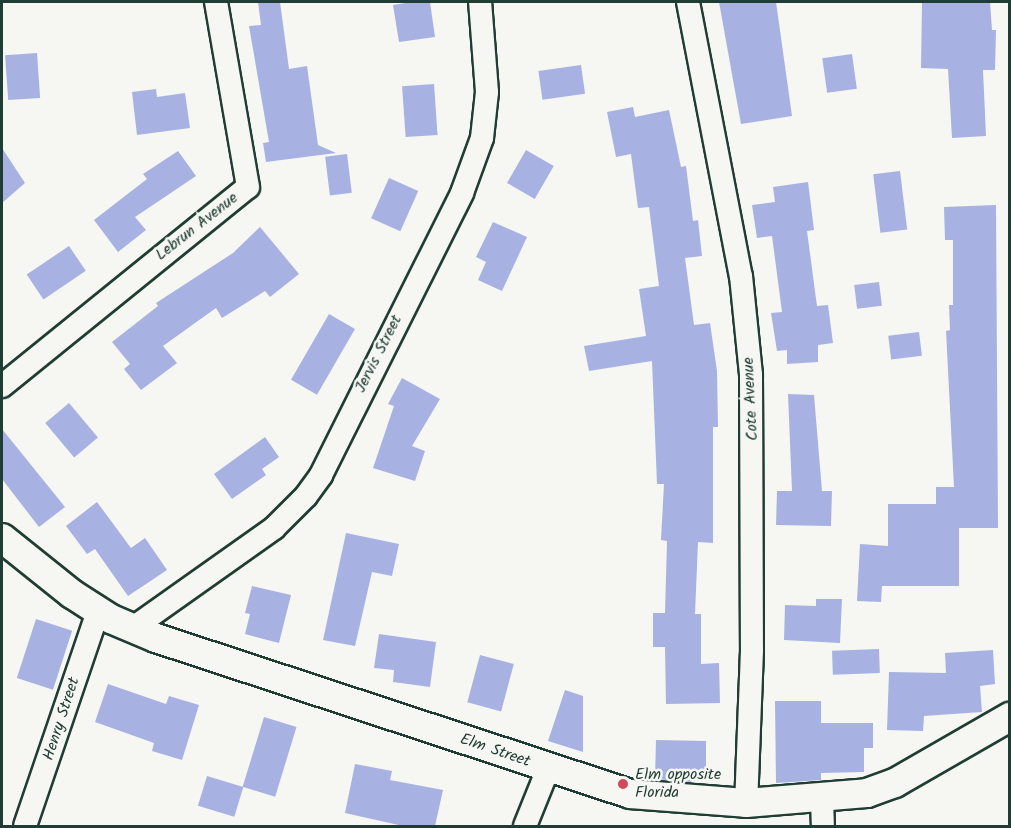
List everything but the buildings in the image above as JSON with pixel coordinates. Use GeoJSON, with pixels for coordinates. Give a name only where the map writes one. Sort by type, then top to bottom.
{"type":"FeatureCollection","features":[{"type":"Feature","properties":{"kind":"street","name":"Lebrun Avenue"},"geometry":{"type":"LineString","coordinates":[[2,386],[248,187],[216,2]]}},
{"type":"Feature","properties":{"kind":"street","name":"Jervis Street"},"geometry":{"type":"LineString","coordinates":[[133,628],[274,528],[306,496],[321,475],[462,193],[479,148],[487,93],[480,2]]}},
{"type":"Feature","properties":{"kind":"street","name":"Cote Avenue"},"geometry":{"type":"LineString","coordinates":[[688,2],[741,276],[752,375],[752,650],[746,803]]}},
{"type":"Feature","properties":{"kind":"street","name":"Elm Street"},"geometry":{"type":"LineString","coordinates":[[2,538],[98,611],[133,628],[548,769],[630,794],[746,803],[823,813],[895,783],[1010,717]]}},
{"type":"Feature","properties":{"kind":"street","name":"Henry Street"},"geometry":{"type":"LineString","coordinates":[[25,826],[98,611]]}},
{"type":"Feature","properties":{"kind":"street"},"geometry":{"type":"LineString","coordinates":[[525,826],[548,769]]}},
{"type":"Feature","properties":{"kind":"place","name":"Elm opposite Florida"},"geometry":{"type":"Point","coordinates":[623,784]}}]}
